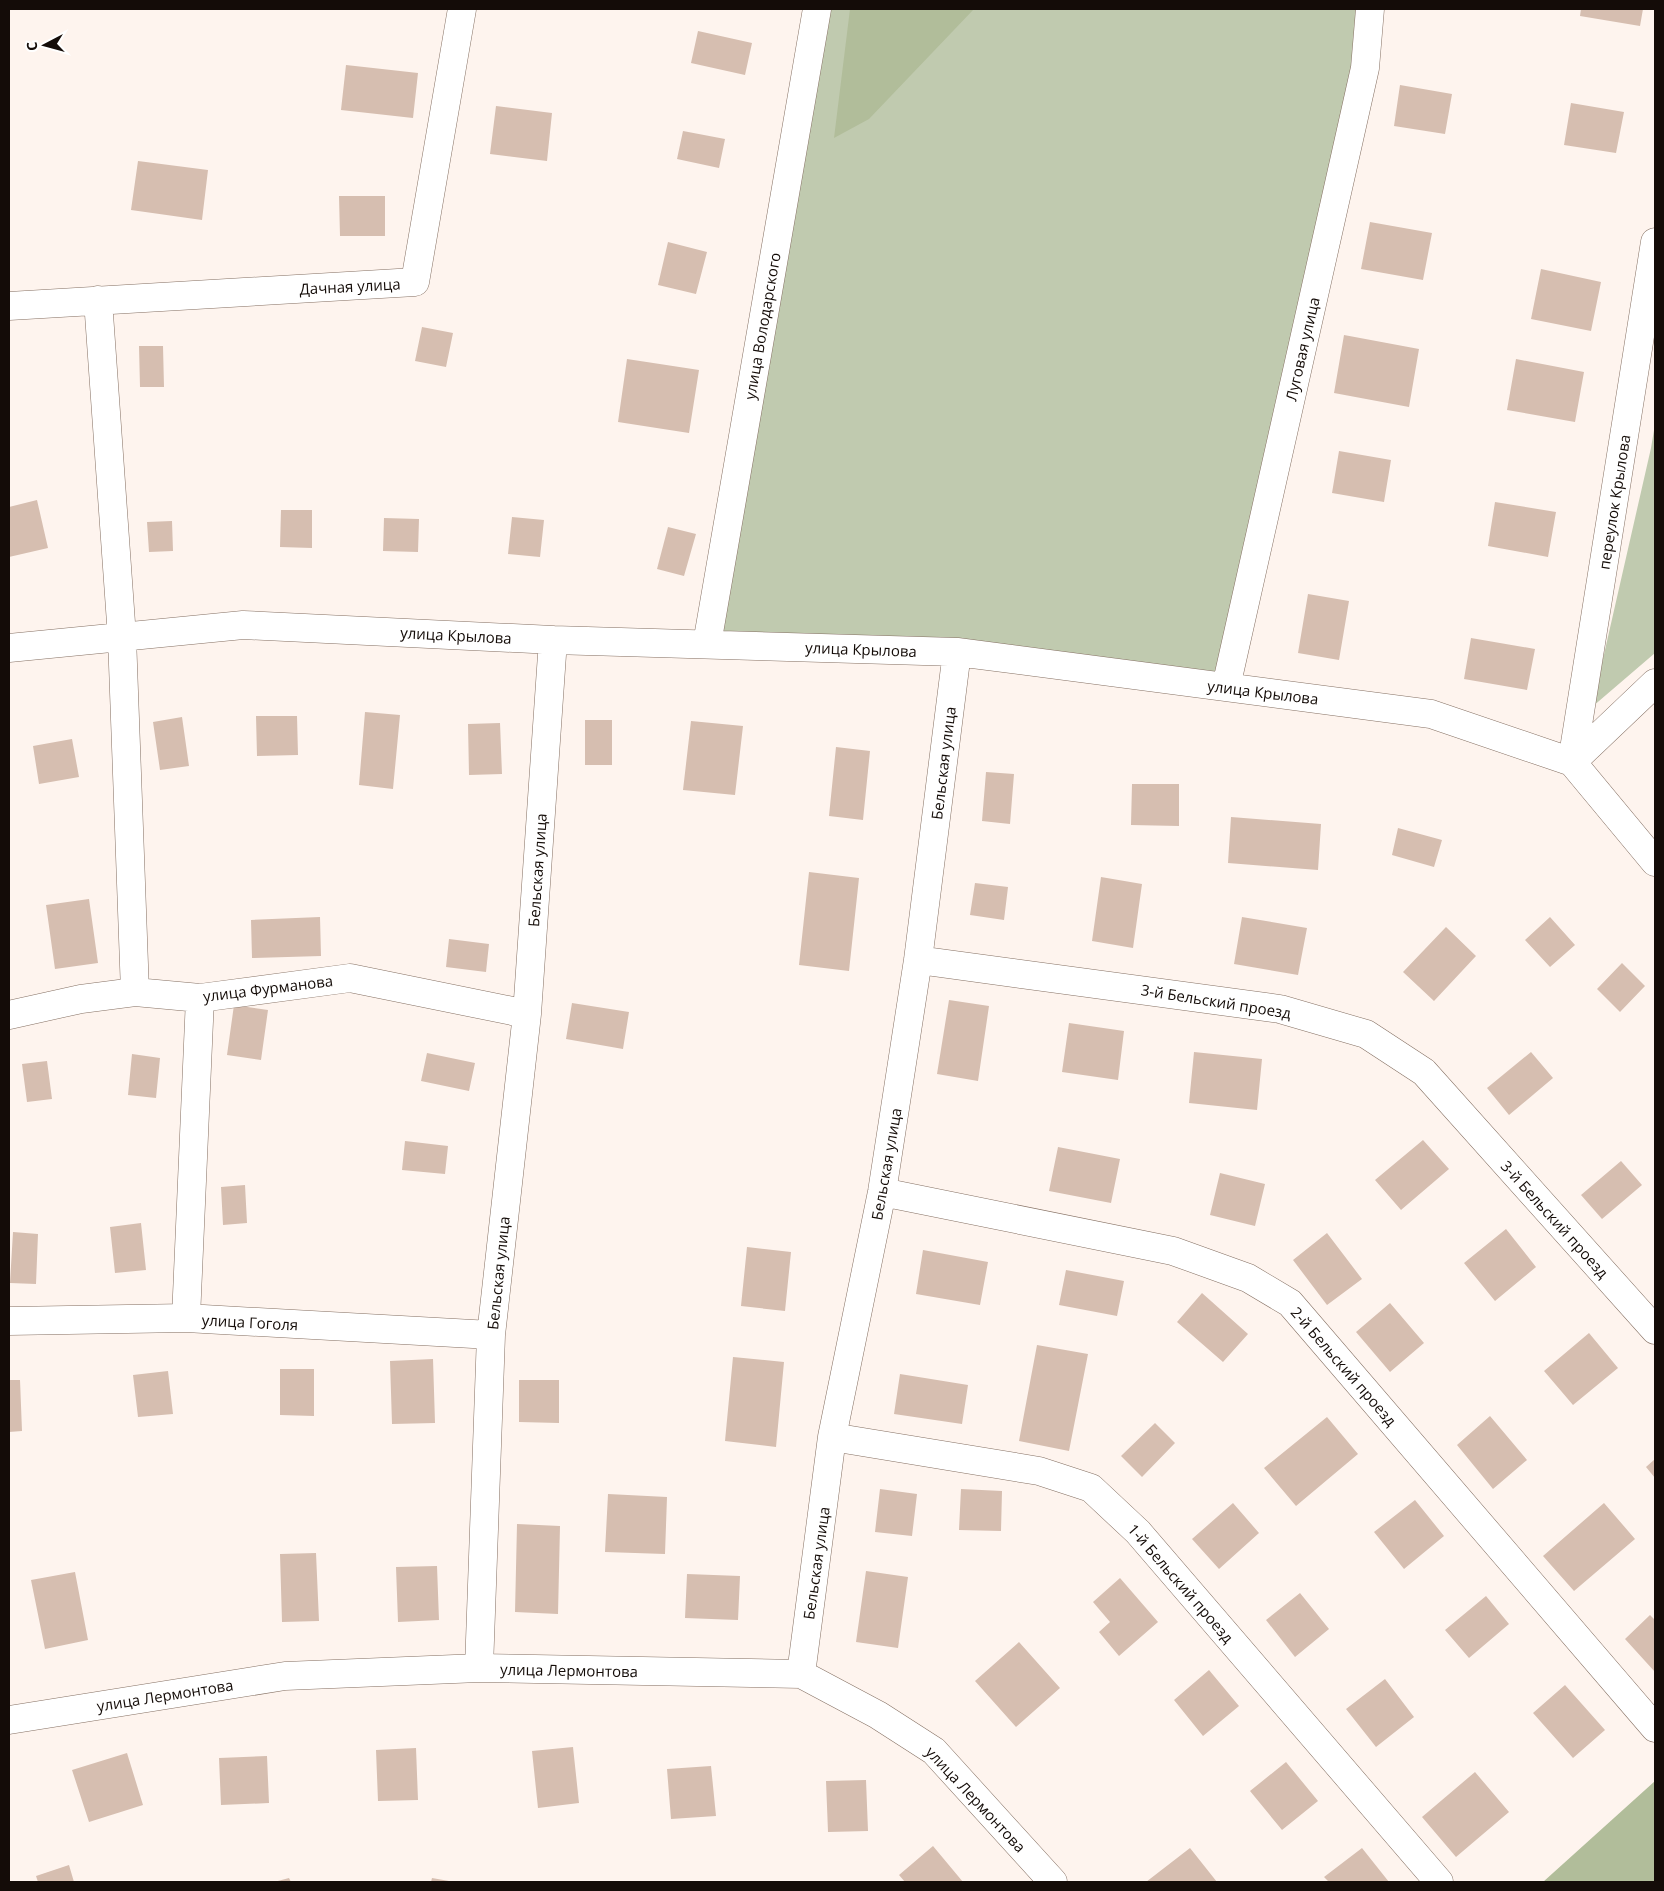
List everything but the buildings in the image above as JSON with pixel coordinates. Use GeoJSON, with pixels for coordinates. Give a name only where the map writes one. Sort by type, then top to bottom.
{"type":"FeatureCollection","features":[{"type":"Feature","properties":{"kind":"street","name":"Дачная улица"},"geometry":{"type":"LineString","coordinates":[[9,306],[415,282],[462,9]]}},
{"type":"Feature","properties":{"kind":"street","name":"улица Володарского"},"geometry":{"type":"LineString","coordinates":[[707,644],[817,9]]}},
{"type":"Feature","properties":{"kind":"street","name":"Луговая улица"},"geometry":{"type":"LineString","coordinates":[[1226,687],[1365,68],[1370,9]]}},
{"type":"Feature","properties":{"kind":"street","name":"переулок Крылова"},"geometry":{"type":"LineString","coordinates":[[1572,762],[1655,242]]}},
{"type":"Feature","properties":{"kind":"street"},"geometry":{"type":"LineString","coordinates":[[98,300],[122,637],[134,992]]}},
{"type":"Feature","properties":{"kind":"street","name":"улица Крылова"},"geometry":{"type":"LineString","coordinates":[[9,648],[243,625],[553,640],[957,652],[1431,714],[1572,762]]}},
{"type":"Feature","properties":{"kind":"street","name":"Бельская улица"},"geometry":{"type":"LineString","coordinates":[[480,1668],[491,1335],[527,1014],[553,640]]}},
{"type":"Feature","properties":{"kind":"street","name":"Бельская улица"},"geometry":{"type":"LineString","coordinates":[[801,1674],[832,1437],[882,1192],[918,960],[957,652]]}},
{"type":"Feature","properties":{"kind":"street"},"geometry":{"type":"LineString","coordinates":[[1655,683],[1572,762],[1655,862]]}},
{"type":"Feature","properties":{"kind":"street","name":"3-й Бельский проезд"},"geometry":{"type":"LineString","coordinates":[[918,960],[1280,1009],[1366,1034],[1424,1072],[1655,1330]]}},
{"type":"Feature","properties":{"kind":"street","name":"улица Фурманова"},"geometry":{"type":"LineString","coordinates":[[9,1015],[81,999],[134,992],[200,998],[350,978],[527,1014]]}},
{"type":"Feature","properties":{"kind":"street"},"geometry":{"type":"LineString","coordinates":[[186,1318],[200,998]]}},
{"type":"Feature","properties":{"kind":"street","name":"2-й Бельский проезд"},"geometry":{"type":"LineString","coordinates":[[882,1192],[1173,1251],[1248,1278],[1290,1303],[1655,1728]]}},
{"type":"Feature","properties":{"kind":"street","name":"улица Гоголя"},"geometry":{"type":"LineString","coordinates":[[9,1321],[186,1318],[491,1335]]}},
{"type":"Feature","properties":{"kind":"street","name":"1-й Бельский проезд"},"geometry":{"type":"LineString","coordinates":[[832,1437],[1039,1471],[1091,1488],[1138,1532],[1439,1882]]}},
{"type":"Feature","properties":{"kind":"street","name":"улица Лермонтова"},"geometry":{"type":"LineString","coordinates":[[9,1720],[285,1676],[480,1668],[801,1674],[878,1715],[934,1750],[1053,1882]]}},
{"type":"Feature","properties":{"kind":"green space"},"geometry":{"type":"Polygon","coordinates":[[[817,9],[1370,9],[1226,687],[707,644],[817,9]]]}},
{"type":"Feature","properties":{"kind":"green space"},"geometry":{"type":"Polygon","coordinates":[[[850,9],[974,9],[869,119],[834,138],[850,9]]]}},
{"type":"Feature","properties":{"kind":"green space"},"geometry":{"type":"Polygon","coordinates":[[[1655,424],[1655,653],[1592,707],[1651,448],[1655,424]]]}},
{"type":"Feature","properties":{"kind":"green space"},"geometry":{"type":"Polygon","coordinates":[[[1655,1781],[1655,1882],[1543,1882],[1655,1781]]]}}]}
